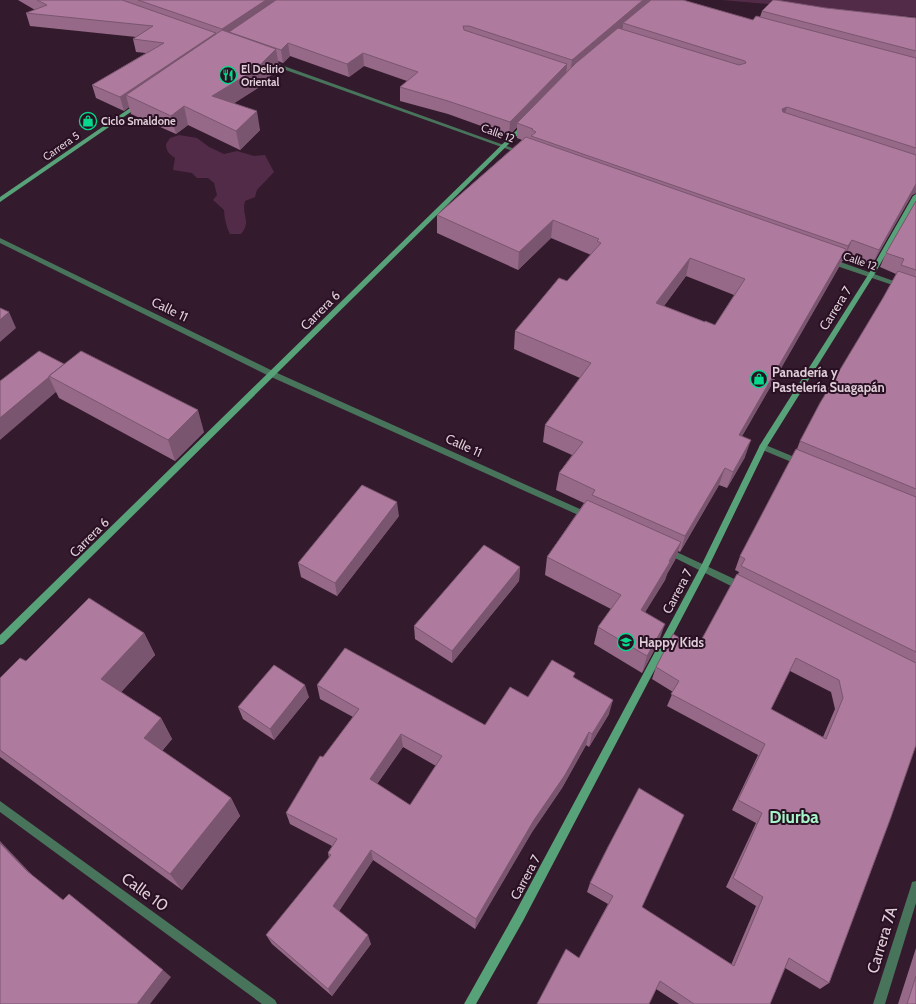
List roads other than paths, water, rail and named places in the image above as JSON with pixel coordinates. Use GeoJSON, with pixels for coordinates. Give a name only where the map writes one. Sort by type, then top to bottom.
{"type":"FeatureCollection","features":[{"type":"Feature","properties":{"kind":"street","name":"Calle 12"},"geometry":{"type":"LineString","coordinates":[[260,59],[526,154]]}},
{"type":"Feature","properties":{"kind":"street","name":"Carrera 5"},"geometry":{"type":"LineString","coordinates":[[0,200],[145,100]]}},
{"type":"Feature","properties":{"kind":"street","name":"Carrera 6"},"geometry":{"type":"LineString","coordinates":[[0,641],[530,119]]}},
{"type":"Feature","properties":{"kind":"street","name":"Carrera 7"},"geometry":{"type":"LineString","coordinates":[[470,1004],[519,917],[704,568],[763,447],[871,275],[916,196]]}},
{"type":"Feature","properties":{"kind":"street","name":"Calle 11"},"geometry":{"type":"LineString","coordinates":[[0,240],[272,374],[596,519]]}},
{"type":"Feature","properties":{"kind":"street","name":"Calle 12"},"geometry":{"type":"LineString","coordinates":[[826,259],[916,291]]}},
{"type":"Feature","properties":{"kind":"street"},"geometry":{"type":"LineString","coordinates":[[763,447],[807,465]]}},
{"type":"Feature","properties":{"kind":"street"},"geometry":{"type":"LineString","coordinates":[[661,548],[753,593]]}},
{"type":"Feature","properties":{"kind":"street","name":"Calle 10"},"geometry":{"type":"LineString","coordinates":[[0,806],[271,1004]]}},
{"type":"Feature","properties":{"kind":"street","name":"Carrera 7A"},"geometry":{"type":"LineString","coordinates":[[879,1004],[916,886]]}},
{"type":"Feature","properties":{"kind":"place","name":"El Delirio Oriental"},"geometry":{"type":"Point","coordinates":[228,75]}},
{"type":"Feature","properties":{"kind":"place","name":"Ciclo Smaldone"},"geometry":{"type":"Point","coordinates":[88,121]}},
{"type":"Feature","properties":{"kind":"place","name":"Panadería y Pastelería Suagapán"},"geometry":{"type":"Point","coordinates":[759,379]}},
{"type":"Feature","properties":{"kind":"place","name":"Happy Kids"},"geometry":{"type":"Point","coordinates":[626,642]}},
{"type":"Feature","properties":{"kind":"district","name":"Diurba"},"geometry":{"type":"Point","coordinates":[794,817]}}]}
